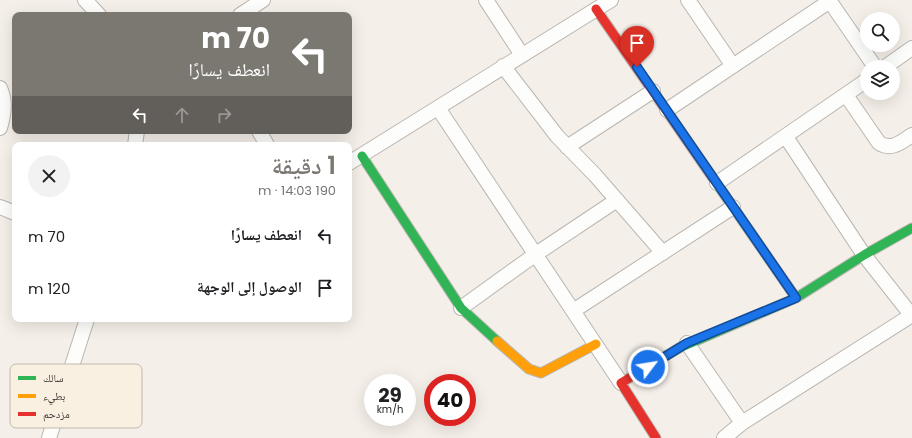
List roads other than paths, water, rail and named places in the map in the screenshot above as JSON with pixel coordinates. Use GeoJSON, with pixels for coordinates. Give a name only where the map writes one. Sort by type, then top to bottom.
{"type":"FeatureCollection","features":[{"type":"Feature","properties":{"kind":"street"},"geometry":{"type":"LineString","coordinates":[[85,0],[96,12]]}},
{"type":"Feature","properties":{"kind":"street"},"geometry":{"type":"LineString","coordinates":[[245,12],[263,0]]}},
{"type":"Feature","properties":{"kind":"street"},"geometry":{"type":"LineString","coordinates":[[486,0],[522,55]]}},
{"type":"Feature","properties":{"kind":"street"},"geometry":{"type":"LineString","coordinates":[[352,161],[611,0]]}},
{"type":"Feature","properties":{"kind":"street"},"geometry":{"type":"LineString","coordinates":[[688,0],[733,66]]}},
{"type":"Feature","properties":{"kind":"street"},"geometry":{"type":"LineString","coordinates":[[666,110],[829,1],[870,60]]}},
{"type":"Feature","properties":{"kind":"street"},"geometry":{"type":"LineString","coordinates":[[596,9],[796,298]]}},
{"type":"Feature","properties":{"kind":"street"},"geometry":{"type":"LineString","coordinates":[[895,60],[912,48]]}},
{"type":"Feature","properties":{"kind":"street"},"geometry":{"type":"LineString","coordinates":[[503,66],[534,108],[567,147],[617,200],[663,253]]}},
{"type":"Feature","properties":{"kind":"street"},"geometry":{"type":"LineString","coordinates":[[717,183],[860,85]]}},
{"type":"Feature","properties":{"kind":"street"},"geometry":{"type":"LineString","coordinates":[[0,88],[4,101],[0,128]]}},
{"type":"Feature","properties":{"kind":"street"},"geometry":{"type":"LineString","coordinates":[[567,147],[653,91]]}},
{"type":"Feature","properties":{"kind":"street"},"geometry":{"type":"LineString","coordinates":[[846,95],[879,143],[884,146],[895,146],[912,135]]}},
{"type":"Feature","properties":{"kind":"street"},"geometry":{"type":"LineString","coordinates":[[438,108],[596,344],[656,438]]}},
{"type":"Feature","properties":{"kind":"street"},"geometry":{"type":"LineString","coordinates":[[724,438],[742,423],[912,316],[864,255],[786,137]]}},
{"type":"Feature","properties":{"kind":"street"},"geometry":{"type":"LineString","coordinates":[[362,156],[461,308],[529,369],[534,372],[541,373],[596,344]]}},
{"type":"Feature","properties":{"kind":"street"},"geometry":{"type":"LineString","coordinates":[[461,308],[536,254],[617,200]]}},
{"type":"Feature","properties":{"kind":"street"},"geometry":{"type":"LineString","coordinates":[[0,206],[12,211]]}},
{"type":"Feature","properties":{"kind":"street"},"geometry":{"type":"LineString","coordinates":[[573,311],[733,207]]}},
{"type":"Feature","properties":{"kind":"street"},"geometry":{"type":"LineString","coordinates":[[621,383],[687,343],[796,298],[864,255],[912,228]]}},
{"type":"Feature","properties":{"kind":"street"},"geometry":{"type":"LineString","coordinates":[[73,364],[86,322]]}},
{"type":"Feature","properties":{"kind":"street"},"geometry":{"type":"LineString","coordinates":[[687,343],[742,423]]}},
{"type":"Feature","properties":{"kind":"street"},"geometry":{"type":"LineString","coordinates":[[49,438],[52,428]]}}]}
